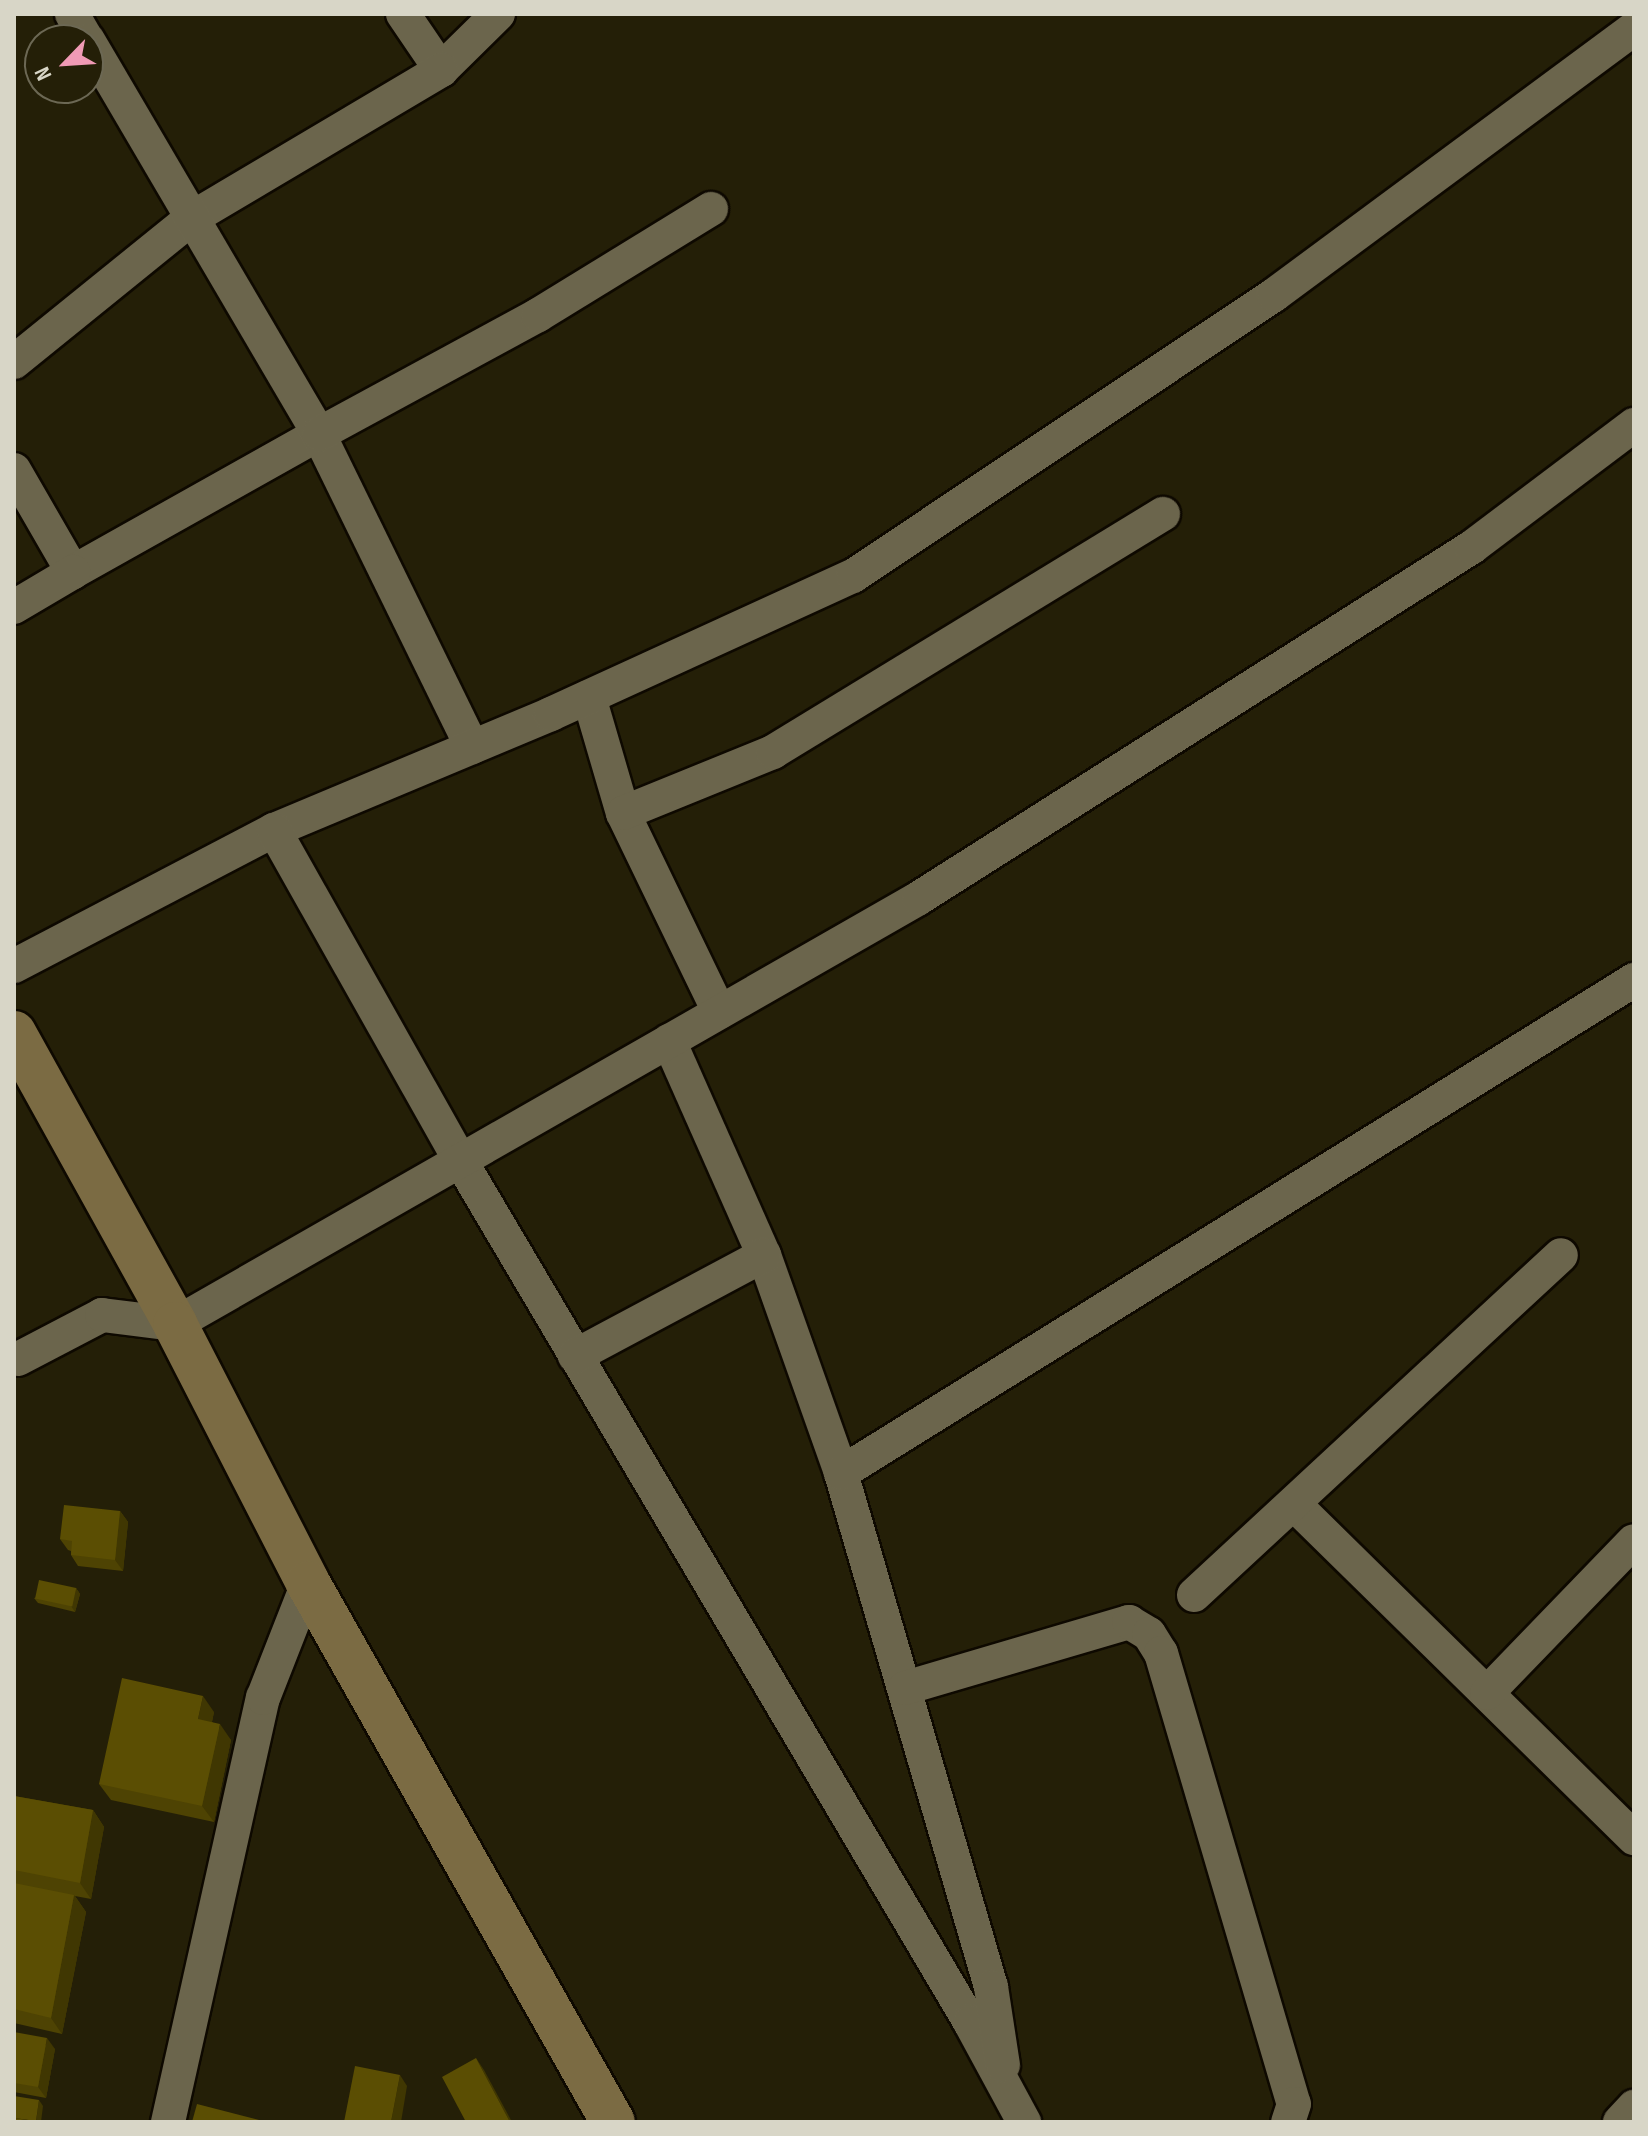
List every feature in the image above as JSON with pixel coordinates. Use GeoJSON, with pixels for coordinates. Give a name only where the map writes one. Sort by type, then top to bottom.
{"type":"FeatureCollection","features":[{"type":"Feature","properties":{"kind":"main road"},"geometry":{"type":"LineString","coordinates":[[14,1033],[175,1324],[308,1583],[613,2122]]}},
{"type":"Feature","properties":{"kind":"street"},"geometry":{"type":"LineString","coordinates":[[403,14],[441,70]]}},
{"type":"Feature","properties":{"kind":"street"},"geometry":{"type":"LineString","coordinates":[[14,362],[192,218],[441,70],[498,14]]}},
{"type":"Feature","properties":{"kind":"street"},"geometry":{"type":"LineString","coordinates":[[14,966],[274,830],[589,697],[853,576],[1274,295],[1632,35]]}},
{"type":"Feature","properties":{"kind":"street"},"geometry":{"type":"LineString","coordinates":[[104,68],[319,434],[472,747]]}},
{"type":"Feature","properties":{"kind":"street"},"geometry":{"type":"LineString","coordinates":[[14,607],[319,434],[538,315],[711,209]]}},
{"type":"Feature","properties":{"kind":"street"},"geometry":{"type":"LineString","coordinates":[[15,1365],[102,1315],[175,1324],[919,898],[1472,547],[1634,425]]}},
{"type":"Feature","properties":{"kind":"street"},"geometry":{"type":"LineString","coordinates":[[14,470],[73,572]]}},
{"type":"Feature","properties":{"kind":"street"},"geometry":{"type":"LineString","coordinates":[[623,813],[773,752],[1163,514]]}},
{"type":"Feature","properties":{"kind":"street"},"geometry":{"type":"LineString","coordinates":[[589,697],[623,813],[719,1012]]}},
{"type":"Feature","properties":{"kind":"street"},"geometry":{"type":"LineString","coordinates":[[274,830],[460,1160],[1024,2122]]}},
{"type":"Feature","properties":{"kind":"street"},"geometry":{"type":"LineString","coordinates":[[841,1473],[1634,980]]}},
{"type":"Feature","properties":{"kind":"street"},"geometry":{"type":"LineString","coordinates":[[669,1041],[764,1255],[841,1473],[991,1987],[1006,2089]]}},
{"type":"Feature","properties":{"kind":"street"},"geometry":{"type":"LineString","coordinates":[[575,1356],[764,1255]]}},
{"type":"Feature","properties":{"kind":"street"},"geometry":{"type":"LineString","coordinates":[[1194,1595],[1561,1255]]}},
{"type":"Feature","properties":{"kind":"street"},"geometry":{"type":"LineString","coordinates":[[1294,1504],[1634,1838]]}},
{"type":"Feature","properties":{"kind":"street"},"geometry":{"type":"LineString","coordinates":[[1487,1693],[1634,1541]]}},
{"type":"Feature","properties":{"kind":"street"},"geometry":{"type":"LineString","coordinates":[[168,2122],[263,1698],[308,1583]]}},
{"type":"Feature","properties":{"kind":"street"},"geometry":{"type":"LineString","coordinates":[[905,1688],[1129,1622],[1149,1634],[1161,1653],[1294,2104],[1288,2122]]}},
{"type":"Feature","properties":{"kind":"street"},"geometry":{"type":"LineString","coordinates":[[1620,2122],[1634,2107]]}},
{"type":"Feature","properties":{"kind":"building"},"geometry":{"type":"Polygon","coordinates":[[[64,1505],[120,1511],[115,1560],[71,1555],[72,1541],[60,1539],[64,1505]]]}},
{"type":"Feature","properties":{"kind":"building"},"geometry":{"type":"Polygon","coordinates":[[[39,1580],[76,1588],[72,1606],[35,1599],[39,1580]]]}},
{"type":"Feature","properties":{"kind":"building"},"geometry":{"type":"Polygon","coordinates":[[[122,1678],[203,1696],[198,1719],[220,1724],[202,1806],[99,1784],[122,1678]]]}},
{"type":"Feature","properties":{"kind":"building"},"geometry":{"type":"Polygon","coordinates":[[[14,1796],[93,1810],[80,1883],[14,1870],[14,1796]]]}},
{"type":"Feature","properties":{"kind":"building"},"geometry":{"type":"Polygon","coordinates":[[[14,1883],[74,1895],[51,2018],[14,2009],[14,1883]]]}},
{"type":"Feature","properties":{"kind":"building"},"geometry":{"type":"Polygon","coordinates":[[[14,2032],[47,2038],[38,2087],[14,2083],[14,2032]]]}},
{"type":"Feature","properties":{"kind":"building"},"geometry":{"type":"Polygon","coordinates":[[[476,2058],[510,2122],[466,2122],[442,2077],[476,2058]]]}},
{"type":"Feature","properties":{"kind":"building"},"geometry":{"type":"Polygon","coordinates":[[[355,2066],[400,2075],[391,2122],[344,2122],[355,2066]]]}},
{"type":"Feature","properties":{"kind":"building"},"geometry":{"type":"Polygon","coordinates":[[[14,2096],[39,2100],[36,2121],[14,2118],[14,2096]]]}},
{"type":"Feature","properties":{"kind":"building"},"geometry":{"type":"Polygon","coordinates":[[[197,2104],[263,2121],[192,2122],[197,2104]]]}},
{"type":"Feature","properties":{"kind":"building"},"geometry":{"type":"Polygon","coordinates":[[[14,2118],[40,2122],[14,2122],[14,2118]]]}}]}
